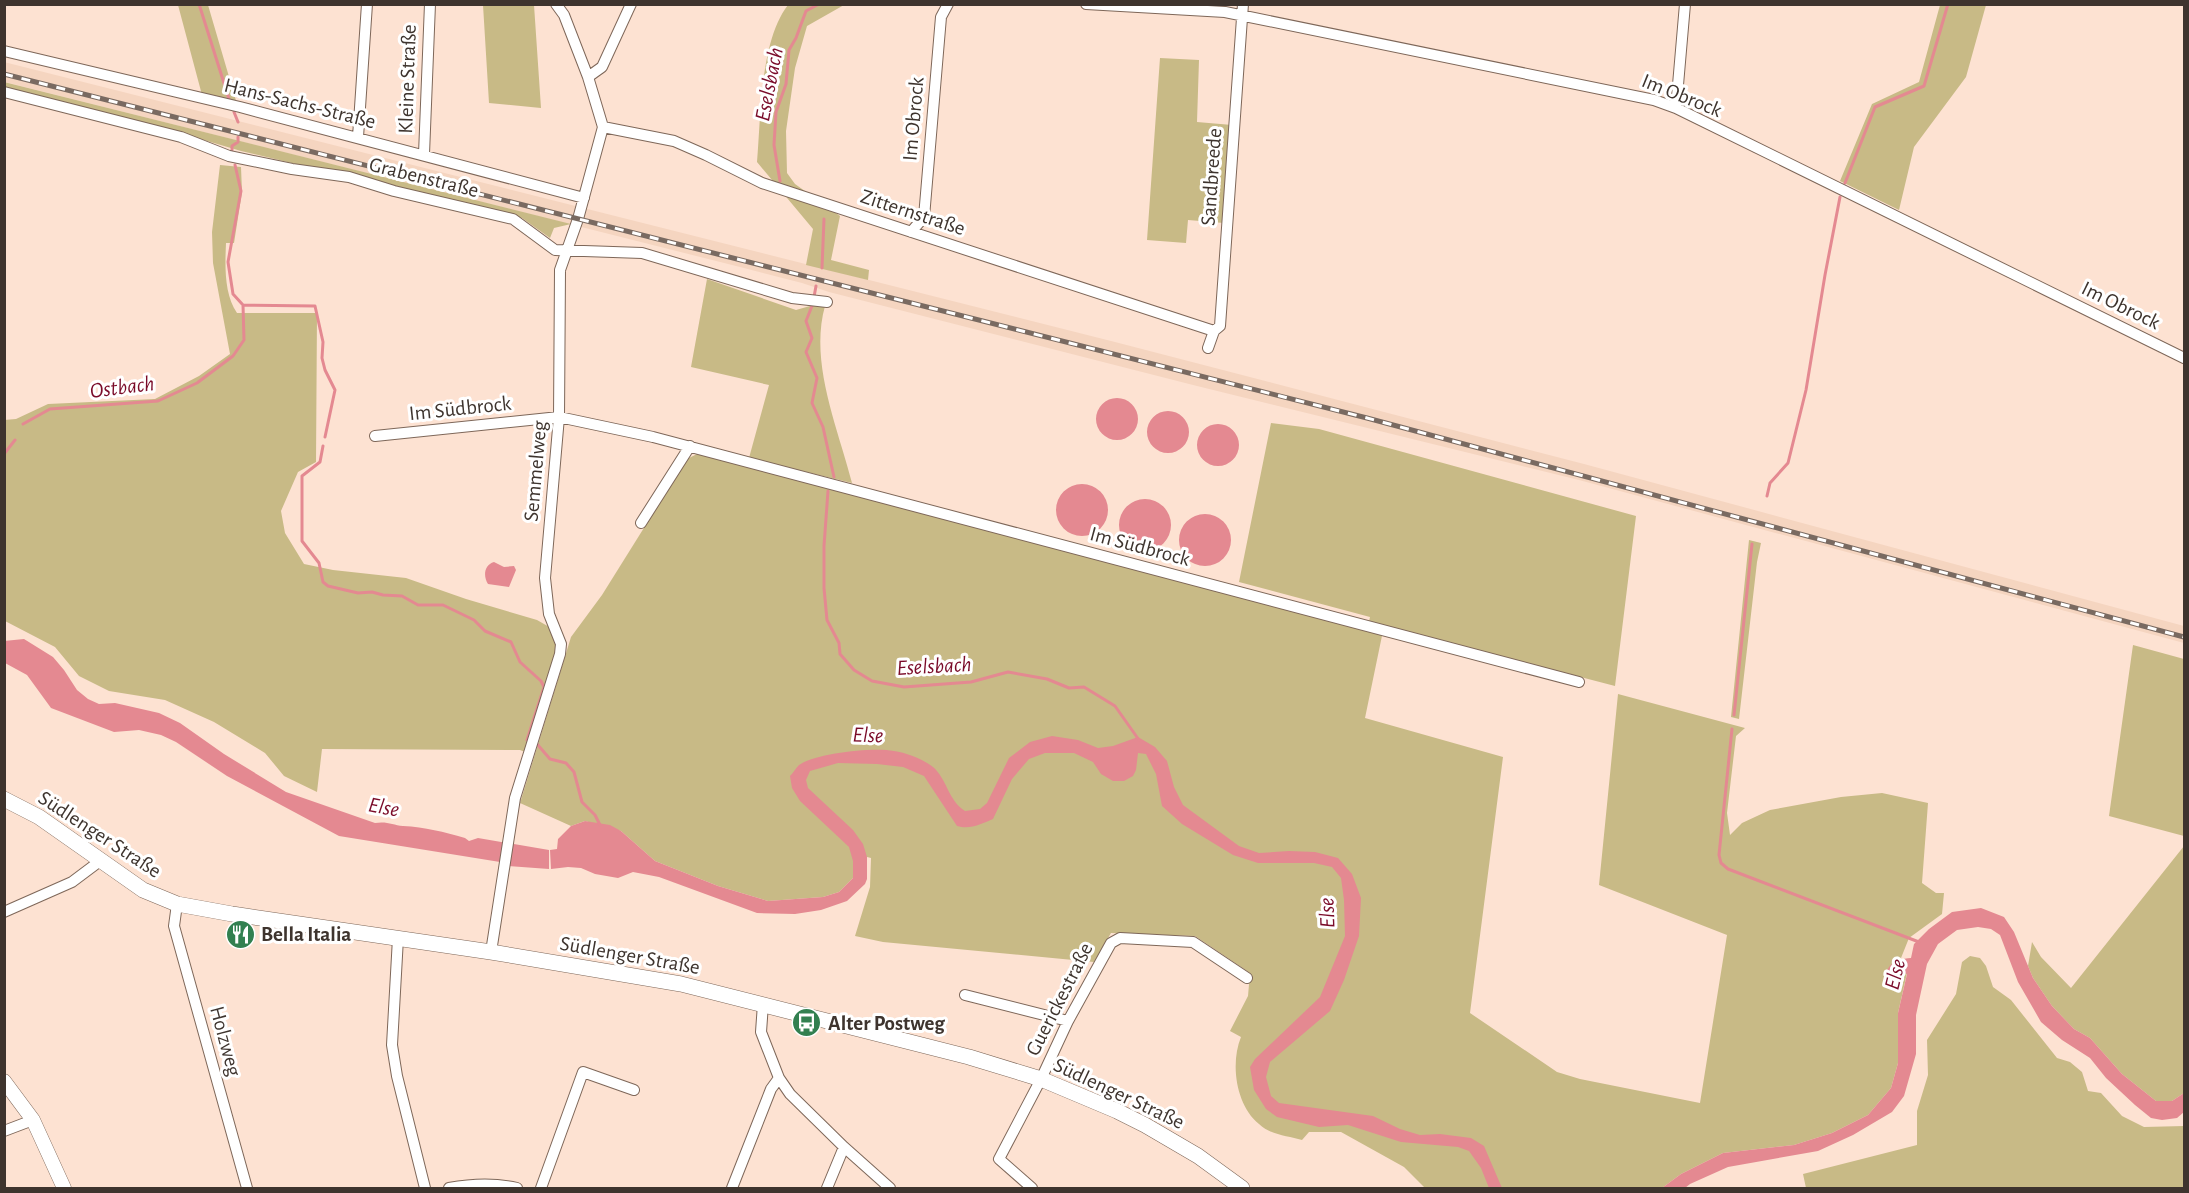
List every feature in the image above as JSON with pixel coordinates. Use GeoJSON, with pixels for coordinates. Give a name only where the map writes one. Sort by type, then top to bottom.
{"type":"FeatureCollection","features":[{"type":"Feature","properties":{"kind":"main road","name":"Südlenger Straße"},"geometry":{"type":"LineString","coordinates":[[4,799],[39,817],[143,890],[177,904],[491,952],[681,984],[969,1057],[1041,1079],[1086,1096],[1145,1125],[1198,1156],[1242,1188]]}},
{"type":"Feature","properties":{"kind":"street"},"geometry":{"type":"LineString","coordinates":[[358,137],[367,4]]}},
{"type":"Feature","properties":{"kind":"street","name":"Kleine Straße"},"geometry":{"type":"LineString","coordinates":[[424,154],[430,4]]}},
{"type":"Feature","properties":{"kind":"street"},"geometry":{"type":"LineString","coordinates":[[556,4],[564,15],[588,77],[603,126]]}},
{"type":"Feature","properties":{"kind":"street"},"geometry":{"type":"LineString","coordinates":[[588,77],[602,67],[631,4]]}},
{"type":"Feature","properties":{"kind":"street","name":"Im Obrock"},"geometry":{"type":"LineString","coordinates":[[911,232],[924,217],[941,17],[948,4]]}},
{"type":"Feature","properties":{"kind":"street","name":"Im Obrock"},"geometry":{"type":"LineString","coordinates":[[1086,4],[1225,12],[1243,10],[1654,100],[1676,108],[2184,358]]}},
{"type":"Feature","properties":{"kind":"street"},"geometry":{"type":"LineString","coordinates":[[1676,108],[1685,4]]}},
{"type":"Feature","properties":{"kind":"street","name":"Sandbreede"},"geometry":{"type":"LineString","coordinates":[[1208,348],[1214,331],[1220,326],[1243,10]]}},
{"type":"Feature","properties":{"kind":"street","name":"Hans-Sachs-Straße"},"geometry":{"type":"LineString","coordinates":[[4,51],[358,137],[584,198]]}},
{"type":"Feature","properties":{"kind":"street","name":"Grabenstraße"},"geometry":{"type":"LineString","coordinates":[[4,92],[181,137],[229,156],[292,169],[349,177],[394,191],[513,219],[555,250],[642,253],[792,298],[827,302]]}},
{"type":"Feature","properties":{"kind":"street","name":"Zitternstraße"},"geometry":{"type":"LineString","coordinates":[[603,126],[674,141],[762,183],[1214,331]]}},
{"type":"Feature","properties":{"kind":"street","name":"Semmelweg"},"geometry":{"type":"LineString","coordinates":[[491,952],[515,798],[560,654],[561,644],[549,614],[545,578],[559,417],[560,270],[584,198],[603,126]]}},
{"type":"Feature","properties":{"kind":"street","name":"Im Südbrock"},"geometry":{"type":"LineString","coordinates":[[375,436],[559,417],[690,447],[1579,682]]}},
{"type":"Feature","properties":{"kind":"street"},"geometry":{"type":"LineString","coordinates":[[641,523],[690,447]]}},
{"type":"Feature","properties":{"kind":"street"},"geometry":{"type":"LineString","coordinates":[[4,912],[72,882],[100,861]]}},
{"type":"Feature","properties":{"kind":"street","name":"Holzweg"},"geometry":{"type":"LineString","coordinates":[[177,904],[174,926],[247,1188]]}},
{"type":"Feature","properties":{"kind":"street"},"geometry":{"type":"LineString","coordinates":[[398,938],[392,1045],[397,1076],[425,1188]]}},
{"type":"Feature","properties":{"kind":"street","name":"Guerickestraße"},"geometry":{"type":"LineString","coordinates":[[1032,1188],[999,1159],[1041,1079],[1068,1020],[1111,943],[1120,938],[1193,942],[1247,978]]}},
{"type":"Feature","properties":{"kind":"street"},"geometry":{"type":"LineString","coordinates":[[965,995],[1068,1020]]}},
{"type":"Feature","properties":{"kind":"street"},"geometry":{"type":"LineString","coordinates":[[763,1004],[761,1032],[779,1078],[790,1094],[890,1188]]}},
{"type":"Feature","properties":{"kind":"street"},"geometry":{"type":"LineString","coordinates":[[541,1188],[583,1072],[634,1090]]}},
{"type":"Feature","properties":{"kind":"street"},"geometry":{"type":"LineString","coordinates":[[732,1188],[771,1089],[779,1078]]}},
{"type":"Feature","properties":{"kind":"street"},"geometry":{"type":"LineString","coordinates":[[4,1081],[33,1120],[64,1188]]}},
{"type":"Feature","properties":{"kind":"street"},"geometry":{"type":"LineString","coordinates":[[4,1131],[33,1120]]}},
{"type":"Feature","properties":{"kind":"street"},"geometry":{"type":"LineString","coordinates":[[826,1188],[844,1147]]}},
{"type":"Feature","properties":{"kind":"street"},"geometry":{"type":"LineString","coordinates":[[449,1188],[465,1185],[517,1188]]}},
{"type":"Feature","properties":{"kind":"shaded area"},"geometry":{"type":"Polygon","coordinates":[[[178,5],[208,5],[237,104],[202,95],[178,5]]]}},
{"type":"Feature","properties":{"kind":"shaded area"},"geometry":{"type":"Polygon","coordinates":[[[483,5],[534,5],[541,108],[489,103],[483,5]]]}},
{"type":"Feature","properties":{"kind":"shaded area"},"geometry":{"type":"Polygon","coordinates":[[[788,5],[844,5],[807,26],[795,68],[786,131],[787,173],[795,184],[840,216],[831,260],[869,270],[868,280],[806,265],[813,229],[757,162],[767,58],[779,20],[788,5]]]}},
{"type":"Feature","properties":{"kind":"shaded area"},"geometry":{"type":"Polygon","coordinates":[[[1940,5],[1986,5],[1966,77],[1914,147],[1899,210],[1840,181],[1872,104],[1919,82],[1940,5]]]}},
{"type":"Feature","properties":{"kind":"shaded area"},"geometry":{"type":"Polygon","coordinates":[[[1160,58],[1199,60],[1197,122],[1232,125],[1224,223],[1188,220],[1186,243],[1147,240],[1160,58]]]}},
{"type":"Feature","properties":{"kind":"shaded area"},"geometry":{"type":"Polygon","coordinates":[[[4,62],[1115,342],[1584,464],[2184,626],[2184,643],[1579,480],[1193,385],[744,268],[5,82],[4,62]]]}},
{"type":"Feature","properties":{"kind":"shaded area"},"geometry":{"type":"Polygon","coordinates":[[[4,82],[571,224],[554,228],[550,238],[522,218],[241,151],[146,123],[5,88],[4,82]]]}},
{"type":"Feature","properties":{"kind":"shaded area"},"geometry":{"type":"Polygon","coordinates":[[[220,165],[241,167],[242,192],[234,243],[226,243],[228,289],[237,313],[317,313],[316,462],[298,472],[281,511],[285,533],[304,564],[333,570],[406,578],[537,620],[551,628],[556,641],[556,656],[525,752],[520,750],[322,749],[317,792],[284,776],[265,753],[214,722],[165,700],[109,691],[79,676],[55,647],[5,621],[4,420],[16,419],[48,404],[155,399],[199,376],[230,354],[213,263],[212,232],[220,165]]]}},
{"type":"Feature","properties":{"kind":"shaded area"},"geometry":{"type":"Polygon","coordinates":[[[707,279],[796,310],[810,306],[825,306],[820,350],[823,373],[833,418],[852,483],[749,458],[769,385],[691,367],[707,279]]]}},
{"type":"Feature","properties":{"kind":"shaded area"},"geometry":{"type":"Polygon","coordinates":[[[1271,423],[1319,429],[1636,516],[1615,686],[1384,626],[1365,718],[1503,757],[1470,1013],[1557,1072],[1580,1079],[1700,1103],[1727,935],[1599,885],[1618,694],[1745,728],[1736,736],[1727,813],[1730,835],[1742,823],[1770,810],[1841,797],[1882,793],[1928,803],[1922,883],[1936,893],[1944,893],[1942,914],[1909,938],[1901,958],[1892,963],[1896,985],[1899,976],[1907,973],[1898,1013],[1898,1063],[1891,1088],[1868,1115],[1832,1133],[1794,1145],[1723,1153],[1681,1174],[1662,1188],[1425,1188],[1404,1167],[1341,1132],[1309,1132],[1302,1140],[1268,1131],[1251,1116],[1237,1084],[1236,1059],[1241,1037],[1230,1031],[1248,996],[1250,973],[1195,936],[1111,933],[1094,962],[883,942],[855,936],[870,887],[871,858],[867,857],[853,878],[839,892],[823,897],[768,901],[718,886],[655,861],[621,831],[585,821],[571,826],[520,803],[571,637],[602,595],[687,459],[699,453],[1367,631],[1370,617],[1239,582],[1271,423]]]}},
{"type":"Feature","properties":{"kind":"shaded area"},"geometry":{"type":"Polygon","coordinates":[[[1749,540],[1761,543],[1739,719],[1731,717],[1749,540]]]}},
{"type":"Feature","properties":{"kind":"shaded area"},"geometry":{"type":"Polygon","coordinates":[[[2133,645],[2184,659],[2184,836],[2109,816],[2133,645]]]}},
{"type":"Feature","properties":{"kind":"shaded area"},"geometry":{"type":"Polygon","coordinates":[[[2184,846],[2184,1093],[2172,1101],[2156,1101],[2122,1074],[2090,1038],[2074,1029],[2052,1006],[2033,978],[2028,966],[2032,942],[2041,957],[2071,988],[2184,846]]]}},
{"type":"Feature","properties":{"kind":"shaded area"},"geometry":{"type":"Polygon","coordinates":[[[1970,956],[1980,958],[1986,966],[1993,987],[2011,1000],[2057,1058],[2070,1062],[2082,1072],[2088,1091],[2101,1093],[2122,1116],[2144,1127],[2184,1126],[2184,1188],[1806,1188],[1803,1174],[1917,1145],[1917,1111],[1928,1075],[1927,1040],[1956,994],[1962,962],[1970,956]]]}},
{"type":"Feature","properties":{"kind":"water"},"geometry":{"type":"Polygon","coordinates":[[[1117,398],[1125,399],[1132,404],[1137,411],[1137,427],[1132,434],[1125,439],[1117,440],[1109,439],[1102,434],[1097,427],[1096,419],[1097,411],[1102,404],[1109,399],[1117,398]]]}},
{"type":"Feature","properties":{"kind":"water"},"geometry":{"type":"Polygon","coordinates":[[[1168,411],[1176,412],[1183,417],[1188,424],[1188,440],[1183,447],[1176,452],[1168,453],[1160,452],[1153,447],[1148,440],[1147,432],[1148,424],[1153,417],[1160,412],[1168,411]]]}},
{"type":"Feature","properties":{"kind":"water"},"geometry":{"type":"Polygon","coordinates":[[[1218,424],[1233,430],[1239,445],[1233,460],[1218,466],[1203,460],[1197,445],[1203,430],[1218,424]]]}},
{"type":"Feature","properties":{"kind":"water"},"geometry":{"type":"Polygon","coordinates":[[[1077,484],[1087,484],[1101,491],[1108,510],[1101,529],[1087,536],[1077,536],[1067,532],[1060,525],[1056,515],[1056,505],[1060,495],[1067,488],[1077,484]]]}},
{"type":"Feature","properties":{"kind":"water"},"geometry":{"type":"Polygon","coordinates":[[[1140,499],[1150,499],[1164,506],[1171,525],[1164,544],[1150,551],[1140,551],[1130,547],[1123,540],[1119,530],[1119,520],[1123,510],[1130,503],[1140,499]]]}},
{"type":"Feature","properties":{"kind":"water"},"geometry":{"type":"Polygon","coordinates":[[[1200,514],[1210,514],[1224,521],[1231,540],[1224,559],[1210,566],[1200,566],[1190,562],[1183,555],[1179,545],[1179,535],[1183,525],[1190,518],[1200,514]]]}},
{"type":"Feature","properties":{"kind":"water"},"geometry":{"type":"Polygon","coordinates":[[[494,562],[504,567],[514,566],[516,570],[509,587],[488,584],[485,571],[494,562]]]}},
{"type":"Feature","properties":{"kind":"water"},"geometry":{"type":"Polygon","coordinates":[[[24,639],[53,657],[77,690],[88,699],[99,704],[115,703],[159,713],[180,723],[224,754],[286,792],[375,823],[427,829],[469,841],[478,838],[549,850],[549,869],[508,866],[500,862],[339,836],[227,776],[176,742],[161,735],[139,730],[114,732],[51,708],[27,675],[5,663],[4,641],[24,639]]]}},
{"type":"Feature","properties":{"kind":"water"},"geometry":{"type":"Polygon","coordinates":[[[1052,736],[1078,740],[1098,748],[1113,746],[1138,737],[1155,747],[1167,761],[1174,787],[1183,805],[1239,846],[1259,853],[1315,852],[1338,858],[1352,874],[1361,898],[1359,936],[1344,980],[1330,1011],[1270,1062],[1266,1077],[1271,1096],[1279,1103],[1373,1116],[1400,1129],[1420,1135],[1440,1134],[1471,1138],[1484,1146],[1502,1188],[1489,1188],[1481,1168],[1469,1151],[1458,1147],[1401,1142],[1348,1125],[1319,1127],[1277,1117],[1266,1109],[1254,1090],[1250,1067],[1255,1059],[1320,997],[1345,936],[1341,878],[1332,867],[1314,863],[1258,863],[1233,855],[1182,824],[1162,806],[1156,774],[1146,754],[1138,753],[1133,776],[1124,781],[1113,781],[1101,774],[1093,762],[1074,753],[1045,753],[1029,759],[1012,779],[993,819],[966,827],[957,826],[924,776],[903,767],[838,763],[810,771],[806,780],[808,788],[853,830],[863,844],[867,857],[865,884],[847,901],[821,910],[795,914],[757,913],[659,877],[633,872],[618,878],[595,874],[581,868],[551,869],[550,850],[557,849],[558,839],[571,826],[585,821],[610,825],[621,831],[655,861],[718,886],[768,901],[823,897],[839,892],[853,878],[853,861],[849,847],[800,801],[792,788],[790,776],[799,765],[818,757],[845,752],[885,750],[904,753],[933,767],[942,777],[955,801],[965,811],[980,809],[987,803],[1009,758],[1030,742],[1052,736]]]}},
{"type":"Feature","properties":{"kind":"water","name":"Else"},"geometry":{"type":"Polygon","coordinates":[[[1981,908],[2004,917],[2014,932],[2033,978],[2052,1006],[2074,1029],[2090,1038],[2122,1074],[2156,1101],[2172,1101],[2184,1093],[2184,1112],[2177,1118],[2162,1120],[2151,1118],[2106,1078],[2090,1058],[2062,1040],[2041,1022],[2018,982],[2000,935],[1991,929],[1978,927],[1957,930],[1938,944],[1927,964],[1916,1015],[1916,1054],[1904,1096],[1892,1112],[1853,1135],[1818,1151],[1728,1167],[1685,1188],[1662,1188],[1681,1174],[1723,1153],[1794,1145],[1832,1133],[1868,1115],[1891,1088],[1898,1063],[1898,1013],[1907,974],[1899,976],[1896,985],[1890,987],[1883,983],[1888,968],[1899,960],[1911,958],[1914,944],[1929,929],[1952,912],[1981,908]]]}},
{"type":"Feature","properties":{"kind":"waterway","name":"Ostbach"},"geometry":{"type":"LineString","coordinates":[[199,4],[229,99]]}},
{"type":"Feature","properties":{"kind":"waterway","name":"Eselsbach"},"geometry":{"type":"LineString","coordinates":[[780,181],[774,145],[776,112],[786,84],[789,50],[806,11],[819,4]]}},
{"type":"Feature","properties":{"kind":"waterway"},"geometry":{"type":"LineString","coordinates":[[1845,183],[1875,107],[1924,86],[1948,4]]}},
{"type":"Feature","properties":{"kind":"waterway","name":"Ostbach"},"geometry":{"type":"LineString","coordinates":[[234,112],[238,122]]}},
{"type":"Feature","properties":{"kind":"waterway","name":"Ostbach"},"geometry":{"type":"LineString","coordinates":[[232,150],[232,146],[238,142],[238,137]]}},
{"type":"Feature","properties":{"kind":"waterway","name":"Ostbach"},"geometry":{"type":"LineString","coordinates":[[23,424],[50,409],[158,401],[197,383],[233,356],[244,340],[243,305],[233,294],[228,262],[241,191],[235,165]]}},
{"type":"Feature","properties":{"kind":"waterway"},"geometry":{"type":"LineString","coordinates":[[1767,496],[1770,483],[1788,463],[1806,390],[1840,197]]}},
{"type":"Feature","properties":{"kind":"waterway","name":"Eselsbach"},"geometry":{"type":"LineString","coordinates":[[822,268],[824,219]]}},
{"type":"Feature","properties":{"kind":"waterway","name":"Eselsbach"},"geometry":{"type":"LineString","coordinates":[[814,297],[816,286]]}},
{"type":"Feature","properties":{"kind":"waterway"},"geometry":{"type":"LineString","coordinates":[[243,305],[315,306],[323,342],[322,358],[335,390],[325,437]]}},
{"type":"Feature","properties":{"kind":"waterway","name":"Eselsbach"},"geometry":{"type":"LineString","coordinates":[[812,306],[806,321],[812,338],[806,352],[817,378],[812,403],[823,427],[834,477]]}},
{"type":"Feature","properties":{"kind":"waterway","name":"Ostbach"},"geometry":{"type":"LineString","coordinates":[[4,454],[15,440]]}},
{"type":"Feature","properties":{"kind":"waterway"},"geometry":{"type":"LineString","coordinates":[[323,446],[320,462],[302,476],[302,541],[319,563],[323,582],[328,586],[358,593],[372,592],[402,596],[418,605],[443,605],[474,620],[485,631],[511,642],[520,662],[541,681],[544,687],[527,740]]}},
{"type":"Feature","properties":{"kind":"waterway","name":"Eselsbach"},"geometry":{"type":"LineString","coordinates":[[828,491],[824,546],[827,620],[839,643],[840,654],[854,670],[872,681],[904,687],[971,682],[1008,672],[1047,679],[1069,688],[1084,687],[1115,706],[1139,740]]}},
{"type":"Feature","properties":{"kind":"waterway"},"geometry":{"type":"LineString","coordinates":[[1734,715],[1752,544]]}},
{"type":"Feature","properties":{"kind":"waterway"},"geometry":{"type":"LineString","coordinates":[[1732,729],[1719,855],[1721,863],[1728,869],[1919,942]]}},
{"type":"Feature","properties":{"kind":"waterway"},"geometry":{"type":"LineString","coordinates":[[537,744],[550,759],[566,763],[574,772],[582,802],[595,815],[600,825]]}},
{"type":"Feature","properties":{"kind":"railway"},"geometry":{"type":"LineString","coordinates":[[4,74],[1367,418],[2184,637]]}},
{"type":"Feature","properties":{"kind":"place","name":"Bella Italia"},"geometry":{"type":"Point","coordinates":[240,934]}},
{"type":"Feature","properties":{"kind":"place","name":"Alter Postweg"},"geometry":{"type":"Point","coordinates":[807,1023]}}]}
